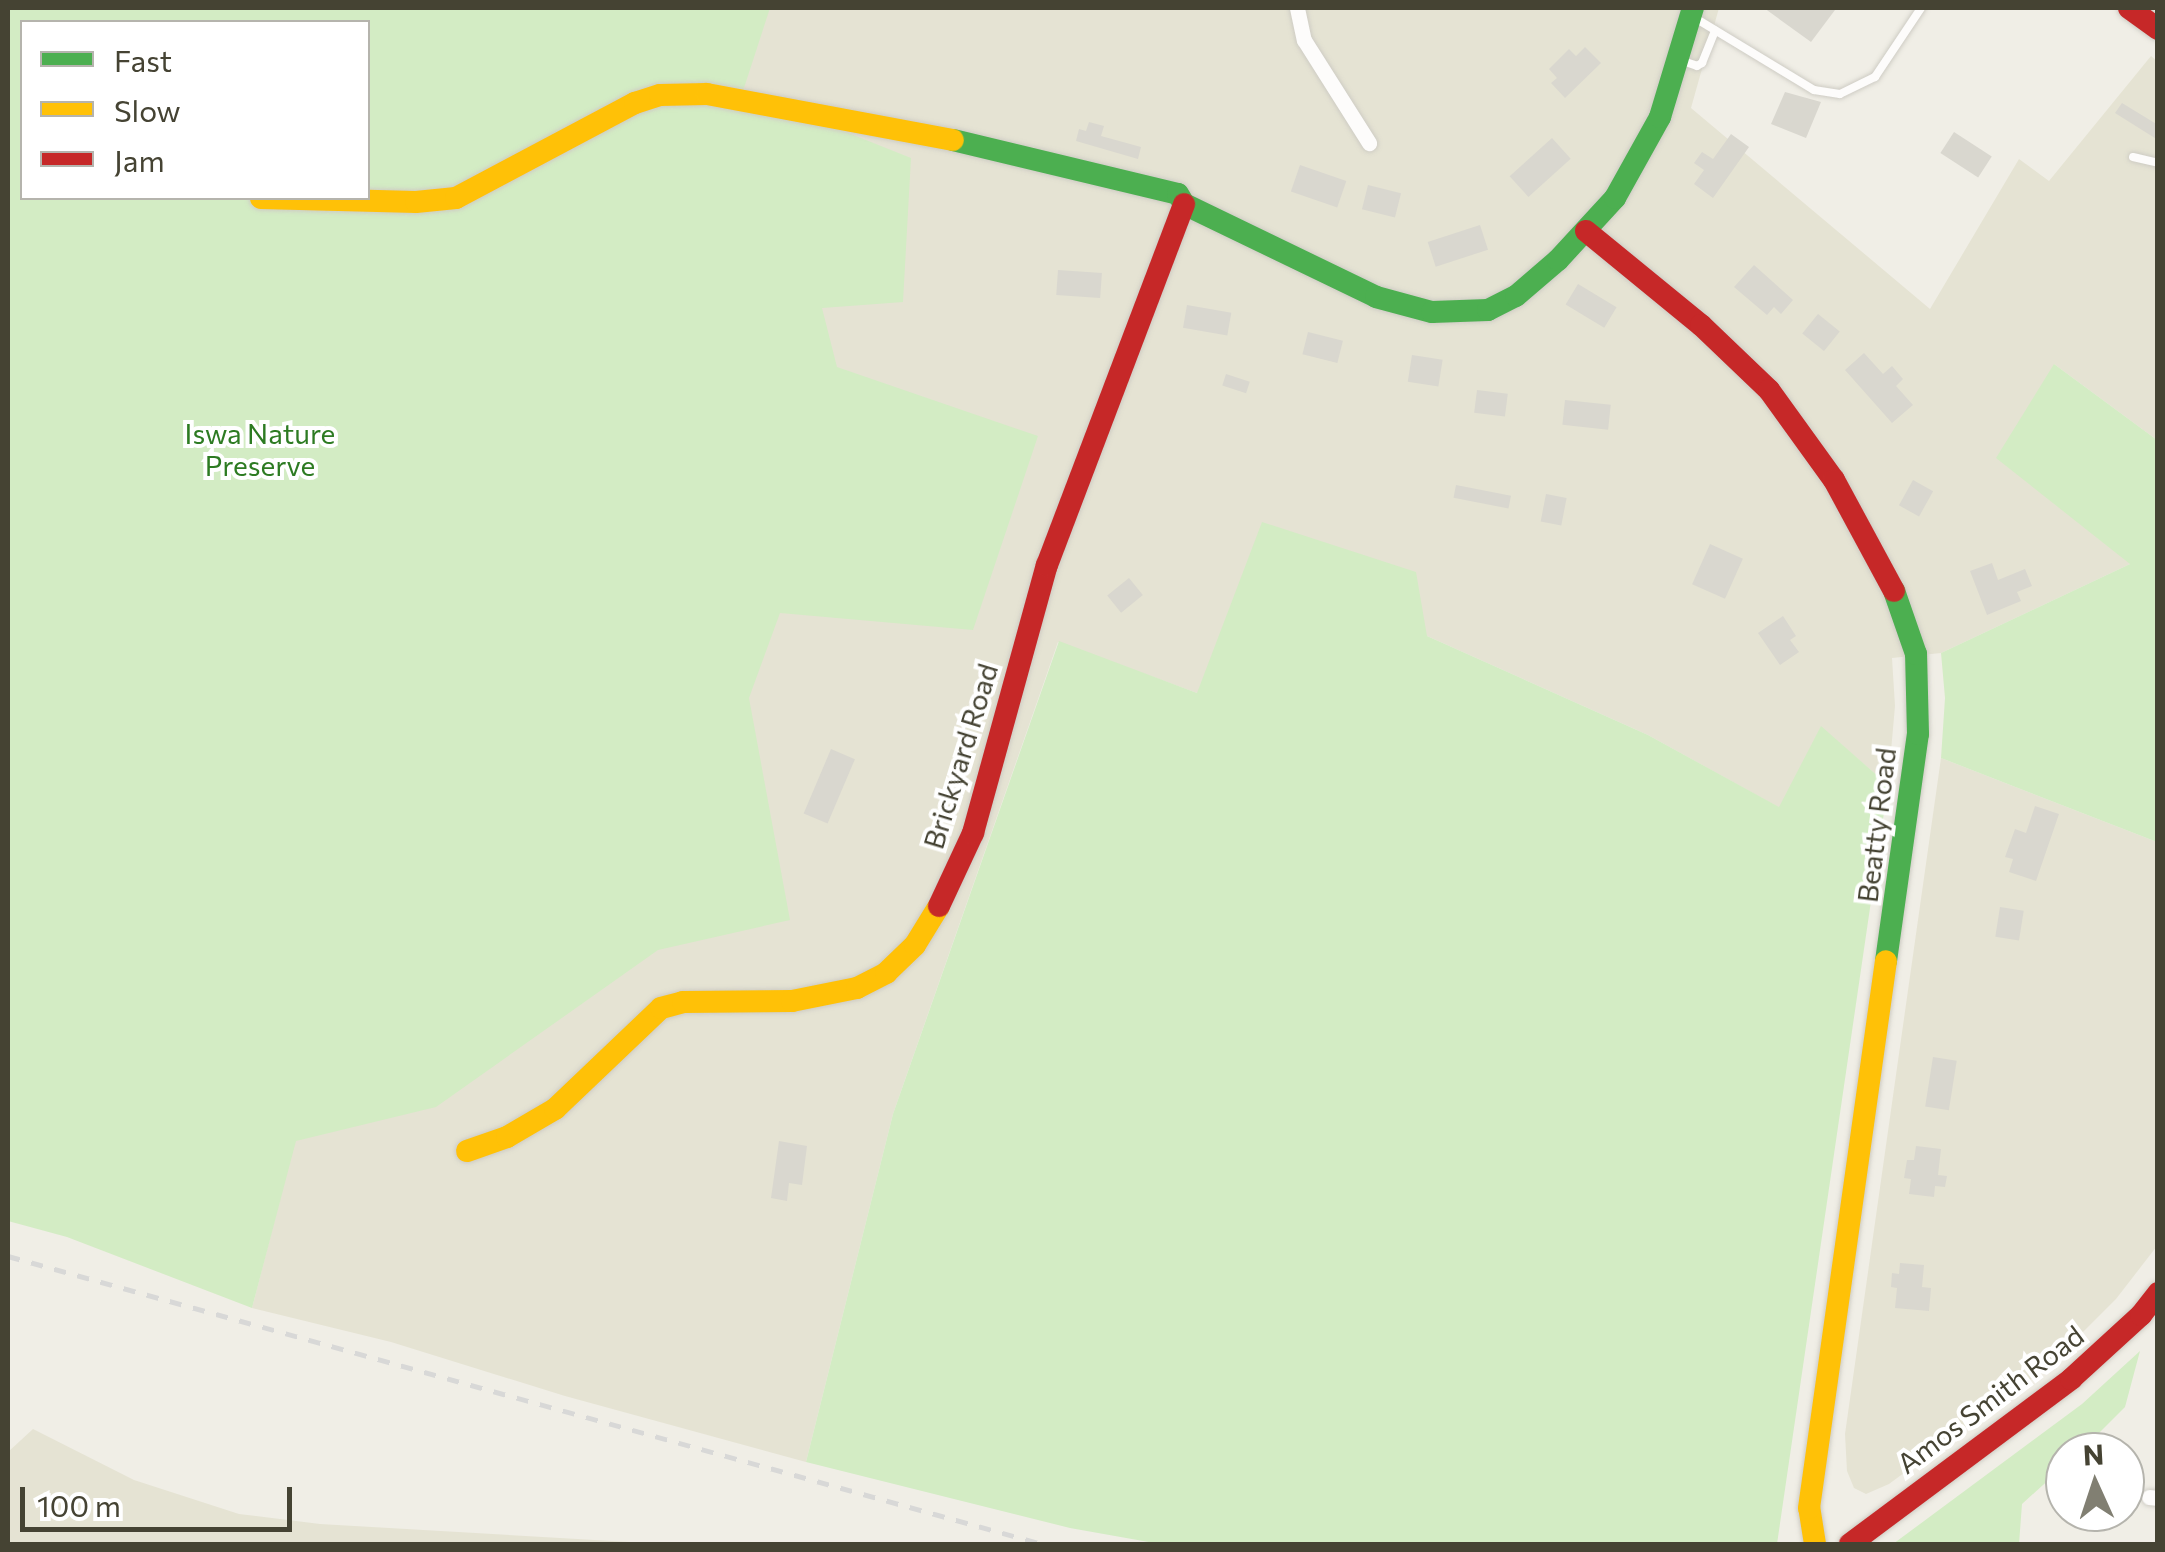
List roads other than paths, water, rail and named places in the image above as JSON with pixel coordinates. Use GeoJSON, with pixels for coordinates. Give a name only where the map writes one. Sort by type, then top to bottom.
{"type":"FeatureCollection","features":[{"type":"Feature","properties":{"kind":"street"},"geometry":{"type":"LineString","coordinates":[[1297,8],[1304,40],[1369,143]]}},
{"type":"Feature","properties":{"kind":"street"},"geometry":{"type":"LineString","coordinates":[[2129,8],[2158,29]]}},
{"type":"Feature","properties":{"kind":"street"},"geometry":{"type":"LineString","coordinates":[[338,200],[416,202],[456,198],[614,112],[660,95],[683,92],[826,114],[961,141],[1178,194],[1184,204],[1376,296],[1432,312],[1462,314],[1500,306],[1586,231],[1615,198],[1646,146],[1680,60],[1692,12]]}},
{"type":"Feature","properties":{"kind":"street","name":"Brickyard Road"},"geometry":{"type":"LineString","coordinates":[[467,1151],[507,1138],[555,1109],[660,1008],[683,1002],[792,1001],[857,988],[886,973],[915,945],[951,886],[972,833],[1047,566],[1184,204]]}},
{"type":"Feature","properties":{"kind":"street","name":"Beatty Road"},"geometry":{"type":"LineString","coordinates":[[1586,231],[1701,325],[1769,390],[1834,480],[1875,551],[1906,617],[1916,654],[1918,734],[1810,1508],[1815,1544]]}},
{"type":"Feature","properties":{"kind":"street","name":"Amos Smith Road"},"geometry":{"type":"LineString","coordinates":[[1850,1544],[2070,1379],[2127,1329],[2158,1292]]}},
{"type":"Feature","properties":{"kind":"lane"},"geometry":{"type":"LineString","coordinates":[[1692,12],[1814,90],[1840,94],[1875,77],[1922,8]]}},
{"type":"Feature","properties":{"kind":"lane"},"geometry":{"type":"LineString","coordinates":[[1680,60],[1697,66],[1702,63],[1715,30]]}},
{"type":"Feature","properties":{"kind":"lane"},"geometry":{"type":"LineString","coordinates":[[2133,158],[2158,163]]}},
{"type":"Feature","properties":{"kind":"railway"},"geometry":{"type":"LineString","coordinates":[[8,1256],[1042,1544]]}},
{"type":"Feature","properties":{"kind":"park label","name":"Iswa Nature Preserve"},"geometry":{"type":"Point","coordinates":[260,449]}}]}
